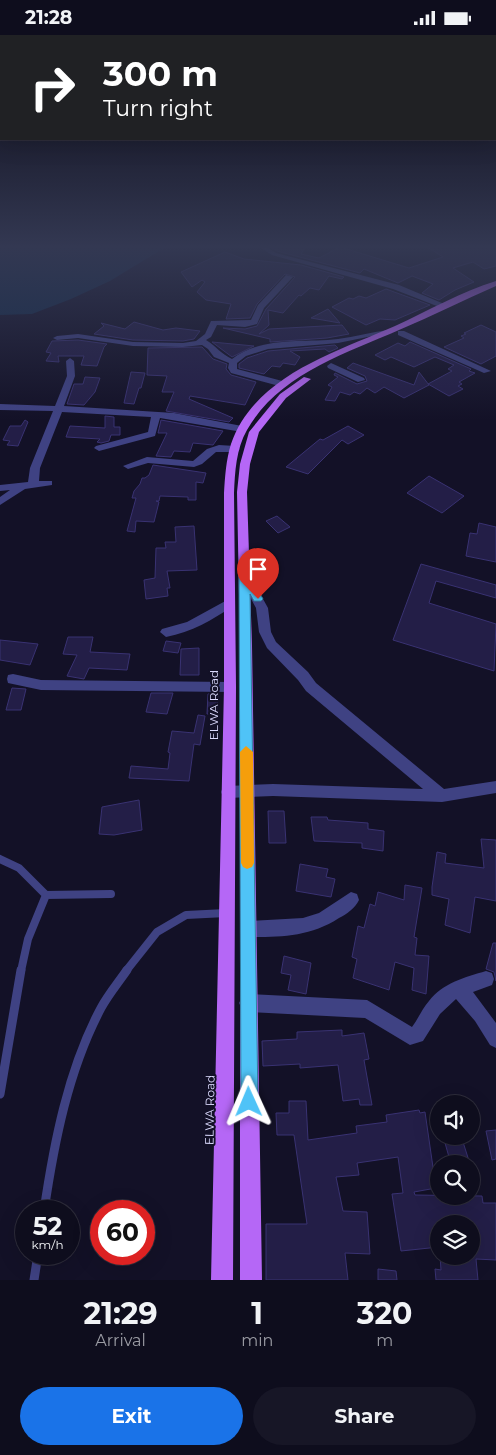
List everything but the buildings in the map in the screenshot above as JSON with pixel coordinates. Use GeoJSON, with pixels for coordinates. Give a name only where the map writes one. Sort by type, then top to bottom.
{"type":"FeatureCollection","features":[{"type":"Feature","properties":{"kind":"main road","name":"ELWA Road"},"geometry":{"type":"LineString","coordinates":[[251,1280],[247,792],[242,493],[245,464],[254,432],[283,397],[309,378],[451,303]]}},
{"type":"Feature","properties":{"kind":"main road","name":"ELWA Road"},"geometry":{"type":"LineString","coordinates":[[222,1280],[230,687],[228,603],[229,493],[234,449],[242,429],[259,408],[283,384],[324,362],[463,303]]}},
{"type":"Feature","properties":{"kind":"street"},"geometry":{"type":"LineString","coordinates":[[199,342],[208,335],[214,323],[247,325],[254,322],[265,303]]}},
{"type":"Feature","properties":{"kind":"street"},"geometry":{"type":"LineString","coordinates":[[438,303],[445,306]]}},
{"type":"Feature","properties":{"kind":"street"},"geometry":{"type":"LineString","coordinates":[[283,384],[234,371],[232,368],[233,362],[242,355],[259,349],[338,341],[394,332],[487,371]]}},
{"type":"Feature","properties":{"kind":"street"},"geometry":{"type":"LineString","coordinates":[[57,338],[78,336],[122,344],[183,345],[199,342],[208,344],[217,355],[233,362]]}},
{"type":"Feature","properties":{"kind":"street"},"geometry":{"type":"LineString","coordinates":[[33,485],[34,468],[50,435],[58,408],[71,376],[70,361]]}},
{"type":"Feature","properties":{"kind":"street"},"geometry":{"type":"LineString","coordinates":[[331,366],[361,379]]}},
{"type":"Feature","properties":{"kind":"street"},"geometry":{"type":"LineString","coordinates":[[0,407],[58,408],[174,416],[242,429]]}},
{"type":"Feature","properties":{"kind":"street"},"geometry":{"type":"LineString","coordinates":[[99,448],[152,434],[156,415]]}},
{"type":"Feature","properties":{"kind":"street"},"geometry":{"type":"LineString","coordinates":[[128,466],[147,460],[194,464],[199,463],[211,451],[221,448],[234,449]]}},
{"type":"Feature","properties":{"kind":"street"},"geometry":{"type":"LineString","coordinates":[[0,488],[48,483]]}},
{"type":"Feature","properties":{"kind":"street"},"geometry":{"type":"LineString","coordinates":[[0,502],[21,487]]}},
{"type":"Feature","properties":{"kind":"street"},"geometry":{"type":"LineString","coordinates":[[244,575],[262,608],[265,632],[271,645],[303,675],[311,687],[442,796]]}},
{"type":"Feature","properties":{"kind":"street"},"geometry":{"type":"LineString","coordinates":[[166,632],[180,630],[202,621],[228,603]]}},
{"type":"Feature","properties":{"kind":"street"},"geometry":{"type":"LineString","coordinates":[[13,679],[41,685],[230,687]]}},
{"type":"Feature","properties":{"kind":"street"},"geometry":{"type":"LineString","coordinates":[[228,792],[273,790],[442,796],[496,787]]}},
{"type":"Feature","properties":{"kind":"street"},"geometry":{"type":"LineString","coordinates":[[248,929],[302,928],[317,924],[351,899]]}},
{"type":"Feature","properties":{"kind":"street"},"geometry":{"type":"LineString","coordinates":[[248,1003],[367,1009],[410,1035],[417,1035],[427,1023],[435,1007],[458,988],[486,979]]}},
{"type":"Feature","properties":{"kind":"street"},"geometry":{"type":"LineString","coordinates":[[458,988],[481,1015],[496,1039]]}},
{"type":"Feature","properties":{"kind":"lane"},"geometry":{"type":"LineString","coordinates":[[0,859],[6,859],[46,895],[110,894]]}},
{"type":"Feature","properties":{"kind":"lane"},"geometry":{"type":"LineString","coordinates":[[0,1093],[17,987],[26,949],[46,895]]}},
{"type":"Feature","properties":{"kind":"lane"},"geometry":{"type":"LineString","coordinates":[[46,1200],[50,1168],[75,1067],[101,1007],[136,956],[157,932],[186,915],[227,913]]}},
{"type":"Feature","properties":{"kind":"lane"},"geometry":{"type":"LineString","coordinates":[[34,1280],[36,1265]]}},
{"type":"Feature","properties":{"kind":"water"},"geometry":{"type":"Polygon","coordinates":[[[0,303],[60,303],[32,314],[0,315],[0,303]]]}},
{"type":"Feature","properties":{"kind":"slow traffic"},"geometry":{"type":"LineString","coordinates":[[246,752],[247,863]]}},
{"type":"Feature","properties":{"kind":"route"},"geometry":{"type":"LineString","coordinates":[[249,1102],[244,575],[258,599]]}}]}
